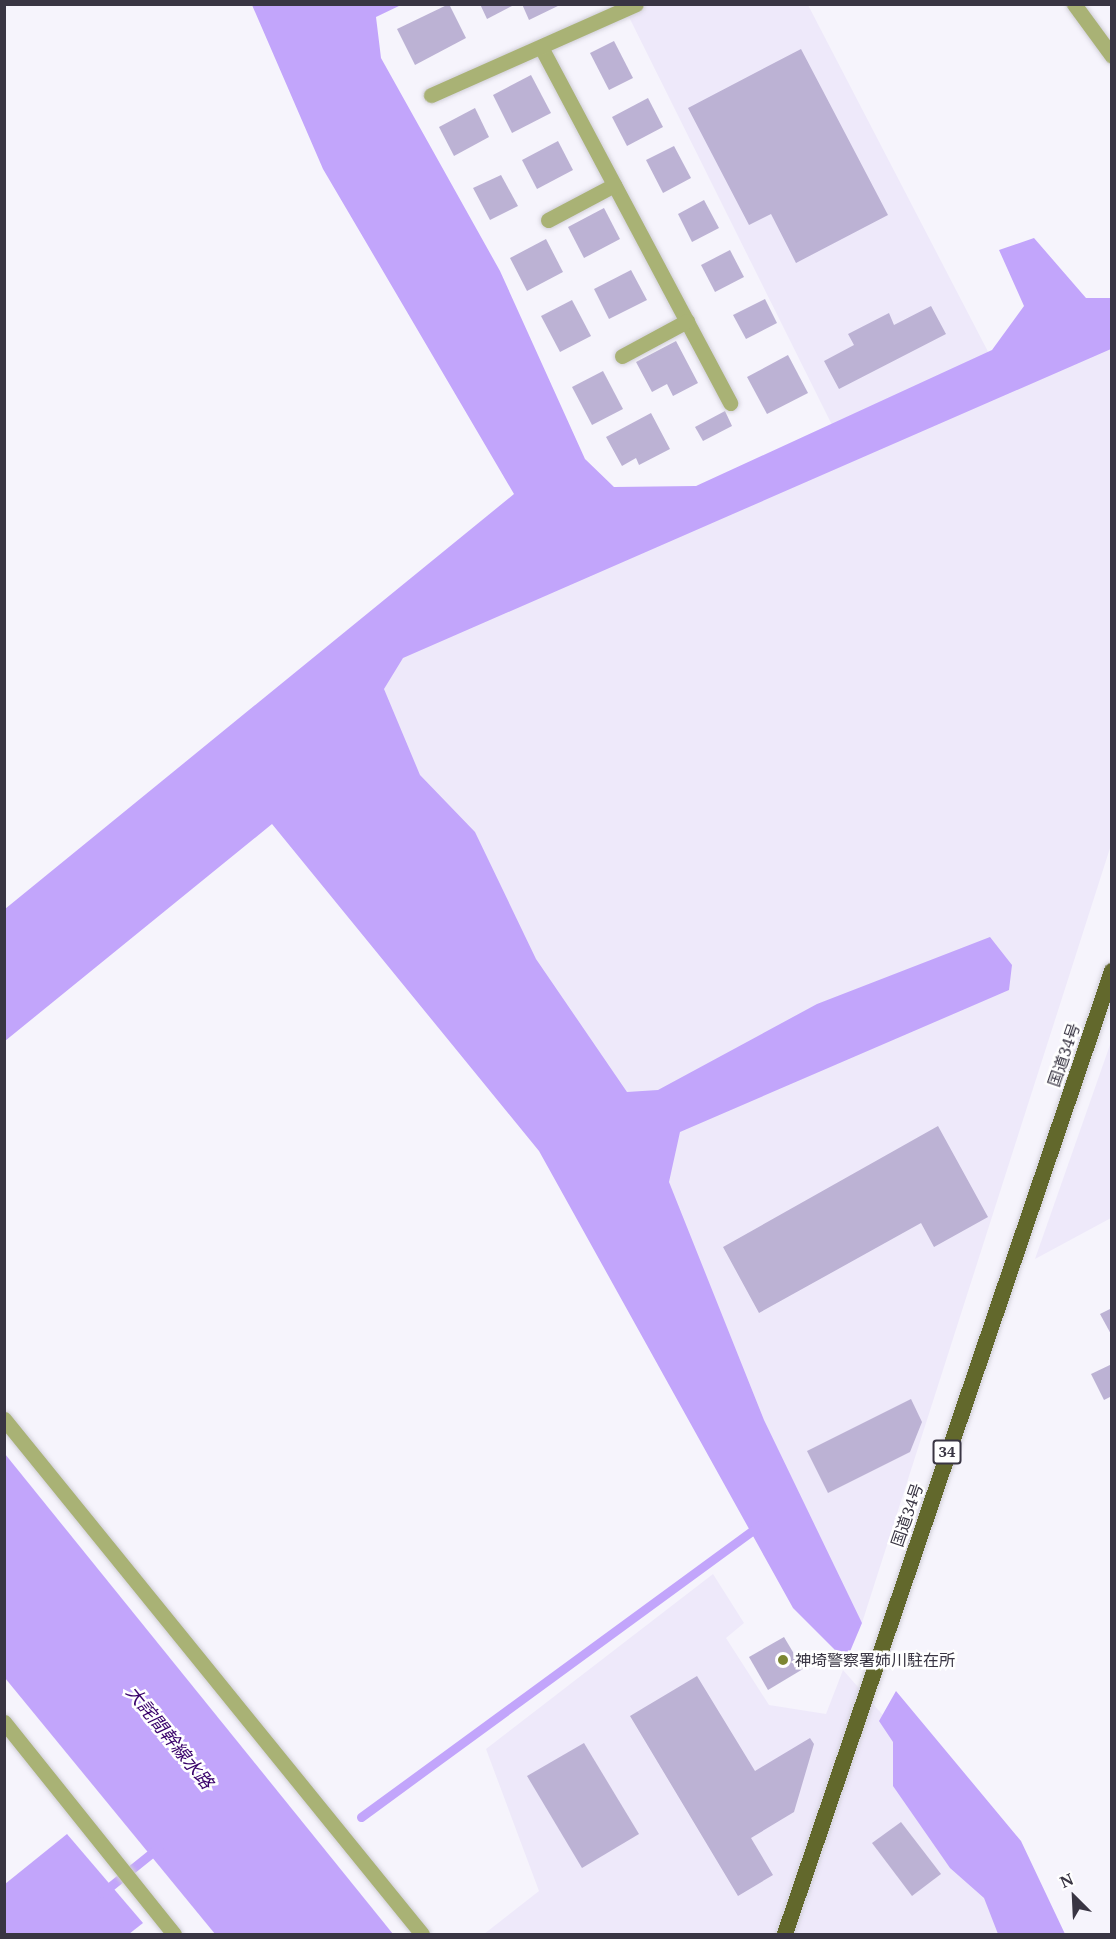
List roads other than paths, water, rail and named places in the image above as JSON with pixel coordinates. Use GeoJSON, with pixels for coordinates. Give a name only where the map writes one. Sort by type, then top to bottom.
{"type":"FeatureCollection","features":[{"type":"Feature","properties":{"kind":"highway","name":"国道34号"},"geometry":{"type":"LineString","coordinates":[[785,1935],[1112,971]]}},
{"type":"Feature","properties":{"kind":"street"},"geometry":{"type":"LineString","coordinates":[[431,95],[542,49],[636,4]]}},
{"type":"Feature","properties":{"kind":"street"},"geometry":{"type":"LineString","coordinates":[[1074,4],[1112,56]]}},
{"type":"Feature","properties":{"kind":"street"},"geometry":{"type":"LineString","coordinates":[[542,49],[730,403]]}},
{"type":"Feature","properties":{"kind":"street"},"geometry":{"type":"LineString","coordinates":[[548,220],[614,185]]}},
{"type":"Feature","properties":{"kind":"street"},"geometry":{"type":"LineString","coordinates":[[622,356],[687,321]]}},
{"type":"Feature","properties":{"kind":"street"},"geometry":{"type":"LineString","coordinates":[[4,1419],[422,1935]]}},
{"type":"Feature","properties":{"kind":"street"},"geometry":{"type":"LineString","coordinates":[[4,1722],[171,1934]]}},
{"type":"Feature","properties":{"kind":"water"},"geometry":{"type":"Polygon","coordinates":[[[252,5],[401,5],[376,17],[381,58],[500,271],[585,459],[614,487],[696,486],[992,350],[1024,306],[999,250],[1034,238],[1086,298],[1111,298],[1111,349],[403,658],[384,689],[420,775],[475,832],[536,959],[627,1092],[658,1090],[817,1004],[990,937],[1012,965],[1009,990],[680,1132],[669,1182],[764,1420],[862,1623],[846,1661],[793,1608],[539,1151],[272,824],[5,1041],[5,909],[514,494],[323,169],[252,5]]]}},
{"type":"Feature","properties":{"kind":"water","name":"大詫間幹線水路"},"geometry":{"type":"Polygon","coordinates":[[[4,1454],[393,1934],[215,1934],[5,1678],[4,1454]]]}},
{"type":"Feature","properties":{"kind":"water"},"geometry":{"type":"Polygon","coordinates":[[[896,1691],[1021,1841],[1065,1934],[998,1934],[984,1898],[950,1868],[893,1786],[893,1742],[879,1721],[896,1691]]]}},
{"type":"Feature","properties":{"kind":"water"},"geometry":{"type":"Polygon","coordinates":[[[67,1834],[143,1923],[129,1934],[5,1934],[5,1884],[67,1834]]]}},
{"type":"Feature","properties":{"kind":"waterway"},"geometry":{"type":"LineString","coordinates":[[361,1817],[759,1526]]}},
{"type":"Feature","properties":{"kind":"waterway"},"geometry":{"type":"LineString","coordinates":[[102,1893],[159,1847]]}},
{"type":"Feature","properties":{"kind":"place","name":"神埼警察署姉川駐在所"},"geometry":{"type":"Point","coordinates":[783,1660]}}]}
